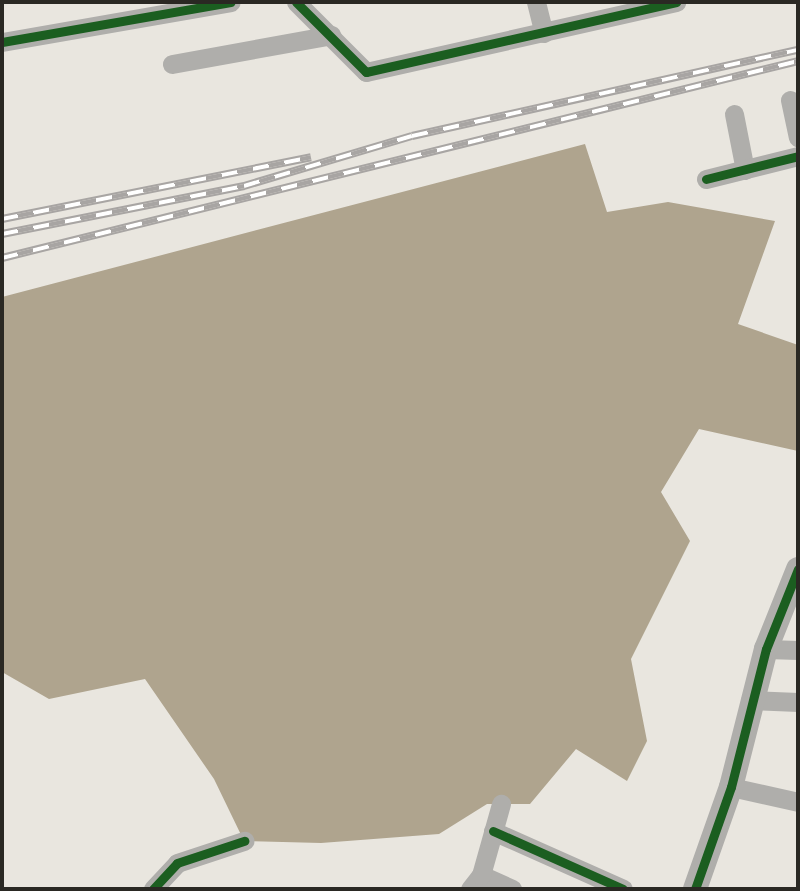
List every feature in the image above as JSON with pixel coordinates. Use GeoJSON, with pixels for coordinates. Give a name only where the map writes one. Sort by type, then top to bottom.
{"type":"FeatureCollection","features":[{"type":"Feature","properties":{"kind":"street"},"geometry":{"type":"LineString","coordinates":[[2,42],[231,2]]}},
{"type":"Feature","properties":{"kind":"street"},"geometry":{"type":"LineString","coordinates":[[296,2],[366,72],[676,2]]}},
{"type":"Feature","properties":{"kind":"street"},"geometry":{"type":"LineString","coordinates":[[536,2],[544,33]]}},
{"type":"Feature","properties":{"kind":"street"},"geometry":{"type":"LineString","coordinates":[[172,64],[331,35]]}},
{"type":"Feature","properties":{"kind":"street"},"geometry":{"type":"LineString","coordinates":[[790,100],[798,137]]}},
{"type":"Feature","properties":{"kind":"street"},"geometry":{"type":"LineString","coordinates":[[734,114],[745,170]]}},
{"type":"Feature","properties":{"kind":"street"},"geometry":{"type":"LineString","coordinates":[[706,180],[798,156]]}},
{"type":"Feature","properties":{"kind":"street"},"geometry":{"type":"LineString","coordinates":[[695,889],[731,787],[750,701],[766,649],[797,576]]}},
{"type":"Feature","properties":{"kind":"street"},"geometry":{"type":"LineString","coordinates":[[766,649],[798,650]]}},
{"type":"Feature","properties":{"kind":"street"},"geometry":{"type":"LineString","coordinates":[[750,701],[798,702]]}},
{"type":"Feature","properties":{"kind":"street"},"geometry":{"type":"LineString","coordinates":[[731,787],[798,802]]}},
{"type":"Feature","properties":{"kind":"street"},"geometry":{"type":"LineString","coordinates":[[501,804],[475,882],[512,889]]}},
{"type":"Feature","properties":{"kind":"street"},"geometry":{"type":"LineString","coordinates":[[493,831],[623,889]]}},
{"type":"Feature","properties":{"kind":"street"},"geometry":{"type":"LineString","coordinates":[[153,889],[177,863],[244,841]]}},
{"type":"Feature","properties":{"kind":"shaded area"},"geometry":{"type":"Polygon","coordinates":[[[585,144],[607,212],[668,202],[775,221],[738,324],[798,345],[798,451],[699,429],[661,492],[690,541],[631,659],[647,741],[627,781],[576,749],[530,804],[487,804],[439,834],[321,843],[244,841],[214,779],[145,679],[49,699],[2,672],[2,297],[585,144]]]}},
{"type":"Feature","properties":{"kind":"railway"},"geometry":{"type":"LineString","coordinates":[[2,234],[244,186],[412,136],[798,50]]}},
{"type":"Feature","properties":{"kind":"railway"},"geometry":{"type":"LineString","coordinates":[[2,258],[798,61]]}},
{"type":"Feature","properties":{"kind":"railway"},"geometry":{"type":"LineString","coordinates":[[2,219],[311,157]]}},
{"type":"Feature","properties":{"kind":"cycle path"},"geometry":{"type":"LineString","coordinates":[[2,42],[231,2]]}},
{"type":"Feature","properties":{"kind":"cycle path"},"geometry":{"type":"LineString","coordinates":[[296,2],[366,72],[676,2]]}},
{"type":"Feature","properties":{"kind":"cycle path"},"geometry":{"type":"LineString","coordinates":[[706,179],[798,156]]}},
{"type":"Feature","properties":{"kind":"cycle path"},"geometry":{"type":"LineString","coordinates":[[695,889],[731,787],[766,649],[798,569]]}},
{"type":"Feature","properties":{"kind":"cycle path"},"geometry":{"type":"LineString","coordinates":[[493,831],[623,889]]}},
{"type":"Feature","properties":{"kind":"cycle path"},"geometry":{"type":"LineString","coordinates":[[153,889],[177,863],[244,841]]}}]}
